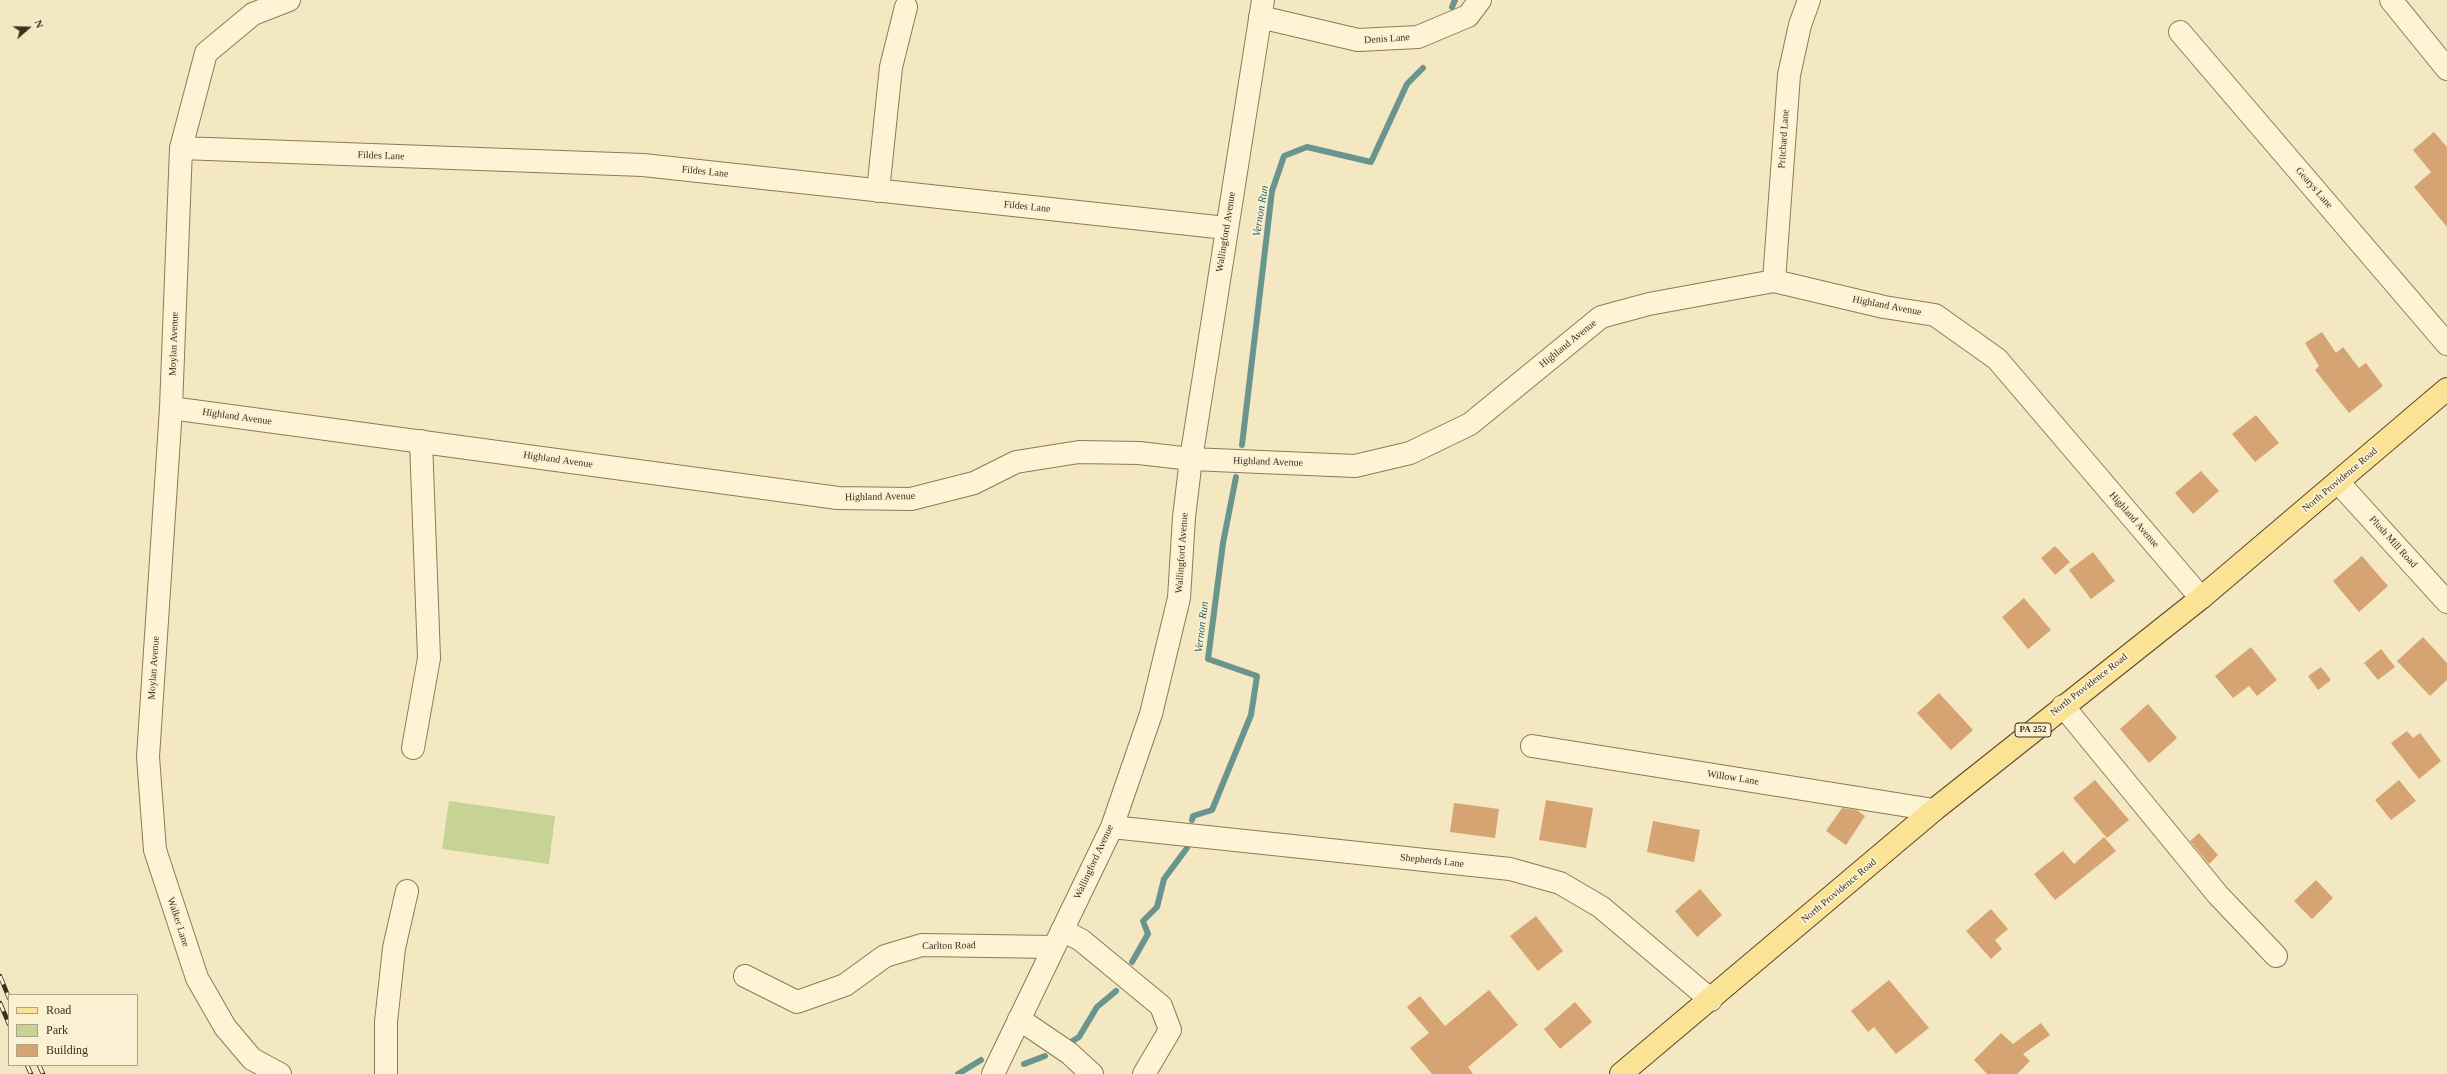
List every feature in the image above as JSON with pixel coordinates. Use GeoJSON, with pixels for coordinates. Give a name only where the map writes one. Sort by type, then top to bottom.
{"type":"FeatureCollection","features":[{"type":"Feature","properties":{"kind":"main road","name":"North Providence Road"},"geometry":{"type":"LineString","coordinates":[[1621,1074],[1711,1000],[1934,810],[2063,706],[2201,598],[2447,389]]}},
{"type":"Feature","properties":{"kind":"street","name":"Moylan Avenue"},"geometry":{"type":"LineString","coordinates":[[149,737],[171,408],[181,148],[206,53],[253,14],[289,0]]}},
{"type":"Feature","properties":{"kind":"street","name":"Denis Lane"},"geometry":{"type":"LineString","coordinates":[[1262,9],[1358,40],[1418,37],[1468,16],[1480,0]]}},
{"type":"Feature","properties":{"kind":"street","name":"Pritchard Lane"},"geometry":{"type":"LineString","coordinates":[[1774,282],[1789,75],[1800,25],[1809,0]]}},
{"type":"Feature","properties":{"kind":"street"},"geometry":{"type":"LineString","coordinates":[[2391,0],[2447,69]]}},
{"type":"Feature","properties":{"kind":"street"},"geometry":{"type":"LineString","coordinates":[[878,190],[891,67],[906,7]]}},
{"type":"Feature","properties":{"kind":"street","name":"Wallingford Avenue"},"geometry":{"type":"LineString","coordinates":[[993,1074],[1112,827],[1151,714],[1179,598],[1184,517],[1191,459],[1226,228],[1262,9]]}},
{"type":"Feature","properties":{"kind":"street","name":"Gearys Lane"},"geometry":{"type":"LineString","coordinates":[[2180,32],[2447,344]]}},
{"type":"Feature","properties":{"kind":"street","name":"Fildes Lane"},"geometry":{"type":"LineString","coordinates":[[181,148],[643,165],[1226,228]]}},
{"type":"Feature","properties":{"kind":"street","name":"Highland Avenue"},"geometry":{"type":"LineString","coordinates":[[171,408],[838,498],[911,499],[974,483],[1016,462],[1079,452],[1139,453],[1191,459],[1355,466],[1410,453],[1470,424],[1601,317],[1649,304],[1774,282],[1884,307],[1935,315],[1997,359],[2201,598]]}},
{"type":"Feature","properties":{"kind":"street"},"geometry":{"type":"LineString","coordinates":[[413,748],[429,658],[421,441]]}},
{"type":"Feature","properties":{"kind":"street","name":"Plush Mill Road"},"geometry":{"type":"LineString","coordinates":[[2338,482],[2447,602]]}},
{"type":"Feature","properties":{"kind":"street"},"geometry":{"type":"LineString","coordinates":[[2063,706],[2218,895],[2276,956]]}},
{"type":"Feature","properties":{"kind":"street","name":"Walker Lane"},"geometry":{"type":"LineString","coordinates":[[149,737],[148,757],[155,850],[197,978],[225,1027],[252,1059],[280,1074]]}},
{"type":"Feature","properties":{"kind":"street","name":"Willow Lane"},"geometry":{"type":"LineString","coordinates":[[1532,746],[1934,810]]}},
{"type":"Feature","properties":{"kind":"street","name":"Shepherds Lane"},"geometry":{"type":"LineString","coordinates":[[1112,827],[1510,869],[1560,883],[1602,907],[1711,1000]]}},
{"type":"Feature","properties":{"kind":"street"},"geometry":{"type":"LineString","coordinates":[[386,1074],[386,1022],[394,948],[407,891]]}},
{"type":"Feature","properties":{"kind":"street"},"geometry":{"type":"LineString","coordinates":[[1058,938],[1081,940],[1161,1006],[1170,1030],[1144,1074]]}},
{"type":"Feature","properties":{"kind":"street","name":"Carlton Road"},"geometry":{"type":"LineString","coordinates":[[745,976],[797,1002],[845,985],[885,956],[922,945],[1058,938]]}},
{"type":"Feature","properties":{"kind":"street"},"geometry":{"type":"LineString","coordinates":[[1019,1019],[1068,1053],[1092,1074]]}},
{"type":"Feature","properties":{"kind":"green space"},"geometry":{"type":"Polygon","coordinates":[[[449,801],[555,816],[549,864],[442,849],[449,801]]]}},
{"type":"Feature","properties":{"kind":"building"},"geometry":{"type":"Polygon","coordinates":[[[2434,132],[2447,147],[2447,227],[2414,187],[2431,172],[2413,150],[2434,132]]]}},
{"type":"Feature","properties":{"kind":"building"},"geometry":{"type":"Polygon","coordinates":[[[2322,332],[2336,353],[2343,347],[2359,368],[2366,363],[2383,386],[2349,413],[2315,370],[2319,366],[2305,343],[2322,332]]]}},
{"type":"Feature","properties":{"kind":"building"},"geometry":{"type":"Polygon","coordinates":[[[2256,415],[2279,443],[2255,462],[2232,434],[2256,415]]]}},
{"type":"Feature","properties":{"kind":"building"},"geometry":{"type":"Polygon","coordinates":[[[2201,471],[2219,491],[2193,514],[2175,493],[2201,471]]]}},
{"type":"Feature","properties":{"kind":"building"},"geometry":{"type":"Polygon","coordinates":[[[2055,546],[2070,562],[2055,575],[2041,558],[2055,546]]]}},
{"type":"Feature","properties":{"kind":"building"},"geometry":{"type":"Polygon","coordinates":[[[2093,552],[2115,581],[2091,599],[2069,570],[2093,552]]]}},
{"type":"Feature","properties":{"kind":"building"},"geometry":{"type":"Polygon","coordinates":[[[2362,556],[2388,586],[2359,612],[2333,581],[2362,556]]]}},
{"type":"Feature","properties":{"kind":"building"},"geometry":{"type":"Polygon","coordinates":[[[2024,598],[2051,630],[2028,649],[2002,617],[2024,598]]]}},
{"type":"Feature","properties":{"kind":"building"},"geometry":{"type":"Polygon","coordinates":[[[2423,637],[2447,663],[2447,680],[2430,696],[2397,661],[2423,637]]]}},
{"type":"Feature","properties":{"kind":"building"},"geometry":{"type":"Polygon","coordinates":[[[2251,647],[2277,680],[2257,696],[2249,686],[2233,698],[2215,676],[2251,647]]]}},
{"type":"Feature","properties":{"kind":"building"},"geometry":{"type":"Polygon","coordinates":[[[2381,649],[2395,667],[2378,680],[2364,663],[2381,649]]]}},
{"type":"Feature","properties":{"kind":"building"},"geometry":{"type":"Polygon","coordinates":[[[2321,667],[2331,680],[2318,690],[2308,676],[2321,667]]]}},
{"type":"Feature","properties":{"kind":"building"},"geometry":{"type":"Polygon","coordinates":[[[1939,693],[1973,730],[1951,750],[1917,713],[1939,693]]]}},
{"type":"Feature","properties":{"kind":"building"},"geometry":{"type":"Polygon","coordinates":[[[2148,704],[2177,738],[2149,763],[2120,729],[2148,704]]]}},
{"type":"Feature","properties":{"kind":"building"},"geometry":{"type":"Polygon","coordinates":[[[2407,731],[2413,738],[2420,733],[2441,761],[2419,779],[2391,743],[2407,731]]]}},
{"type":"Feature","properties":{"kind":"building"},"geometry":{"type":"Polygon","coordinates":[[[2095,780],[2129,820],[2107,838],[2073,798],[2095,780]]]}},
{"type":"Feature","properties":{"kind":"building"},"geometry":{"type":"Polygon","coordinates":[[[2399,780],[2416,801],[2391,820],[2375,800],[2399,780]]]}},
{"type":"Feature","properties":{"kind":"building"},"geometry":{"type":"Polygon","coordinates":[[[1546,800],[1593,808],[1586,848],[1539,840],[1546,800]]]}},
{"type":"Feature","properties":{"kind":"building"},"geometry":{"type":"Polygon","coordinates":[[[1454,803],[1499,809],[1495,838],[1450,832],[1454,803]]]}},
{"type":"Feature","properties":{"kind":"building"},"geometry":{"type":"Polygon","coordinates":[[[1842,808],[1857,810],[1865,816],[1846,845],[1826,831],[1842,808]]]}},
{"type":"Feature","properties":{"kind":"building"},"geometry":{"type":"Polygon","coordinates":[[[1653,821],[1700,830],[1694,862],[1647,852],[1653,821]]]}},
{"type":"Feature","properties":{"kind":"building"},"geometry":{"type":"Polygon","coordinates":[[[2199,833],[2218,855],[2209,864],[2190,841],[2199,833]]]}},
{"type":"Feature","properties":{"kind":"building"},"geometry":{"type":"Polygon","coordinates":[[[2104,837],[2116,851],[2055,900],[2034,874],[2063,851],[2074,864],[2104,837]]]}},
{"type":"Feature","properties":{"kind":"building"},"geometry":{"type":"Polygon","coordinates":[[[2316,880],[2333,898],[2312,919],[2294,901],[2316,880]]]}},
{"type":"Feature","properties":{"kind":"building"},"geometry":{"type":"Polygon","coordinates":[[[1700,889],[1722,915],[1697,937],[1675,911],[1700,889]]]}},
{"type":"Feature","properties":{"kind":"building"},"geometry":{"type":"Polygon","coordinates":[[[1991,909],[2008,929],[1995,940],[2002,949],[1991,959],[1966,931],[1991,909]]]}},
{"type":"Feature","properties":{"kind":"building"},"geometry":{"type":"Polygon","coordinates":[[[1536,916],[1563,951],[1538,971],[1510,936],[1536,916]]]}},
{"type":"Feature","properties":{"kind":"building"},"geometry":{"type":"Polygon","coordinates":[[[1889,980],[1929,1028],[1896,1054],[1874,1027],[1868,1032],[1851,1011],[1889,980]]]}},
{"type":"Feature","properties":{"kind":"building"},"geometry":{"type":"Polygon","coordinates":[[[1489,990],[1518,1025],[1468,1067],[1473,1074],[1432,1074],[1410,1048],[1429,1033],[1407,1007],[1420,996],[1445,1026],[1489,990]]]}},
{"type":"Feature","properties":{"kind":"building"},"geometry":{"type":"Polygon","coordinates":[[[1575,1002],[1592,1022],[1560,1049],[1544,1029],[1575,1002]]]}},
{"type":"Feature","properties":{"kind":"building"},"geometry":{"type":"Polygon","coordinates":[[[2041,1023],[2050,1035],[2023,1054],[2030,1061],[2017,1074],[1987,1074],[1974,1060],[2001,1033],[2013,1044],[2041,1023]]]}},
{"type":"Feature","properties":{"kind":"waterway","name":"Vernon Run"},"geometry":{"type":"LineString","coordinates":[[1452,7],[1455,0]]}},
{"type":"Feature","properties":{"kind":"waterway","name":"Vernon Run"},"geometry":{"type":"LineString","coordinates":[[1242,445],[1272,191],[1284,156],[1307,147],[1371,162],[1407,84],[1423,68]]}},
{"type":"Feature","properties":{"kind":"waterway","name":"Vernon Run"},"geometry":{"type":"LineString","coordinates":[[1192,820],[1193,816],[1212,810],[1251,715],[1257,676],[1208,659],[1223,543],[1236,477]]}},
{"type":"Feature","properties":{"kind":"waterway","name":"Vernon Run"},"geometry":{"type":"LineString","coordinates":[[1132,962],[1148,934],[1143,921],[1157,907],[1164,879],[1187,848]]}},
{"type":"Feature","properties":{"kind":"waterway","name":"Vernon Run"},"geometry":{"type":"LineString","coordinates":[[1066,1045],[1079,1037],[1097,1007],[1116,991]]}},
{"type":"Feature","properties":{"kind":"waterway","name":"Vernon Run"},"geometry":{"type":"LineString","coordinates":[[1024,1064],[1045,1056]]}},
{"type":"Feature","properties":{"kind":"waterway","name":"Vernon Run"},"geometry":{"type":"LineString","coordinates":[[958,1074],[981,1060]]}},
{"type":"Feature","properties":{"kind":"railway"},"geometry":{"type":"LineString","coordinates":[[0,976],[8,996]]}},
{"type":"Feature","properties":{"kind":"railway"},"geometry":{"type":"LineString","coordinates":[[0,1003],[8,1022]]}},
{"type":"Feature","properties":{"kind":"railway"},"geometry":{"type":"LineString","coordinates":[[27,1066],[31,1074]]}},
{"type":"Feature","properties":{"kind":"railway"},"geometry":{"type":"LineString","coordinates":[[39,1066],[43,1074]]}}]}
